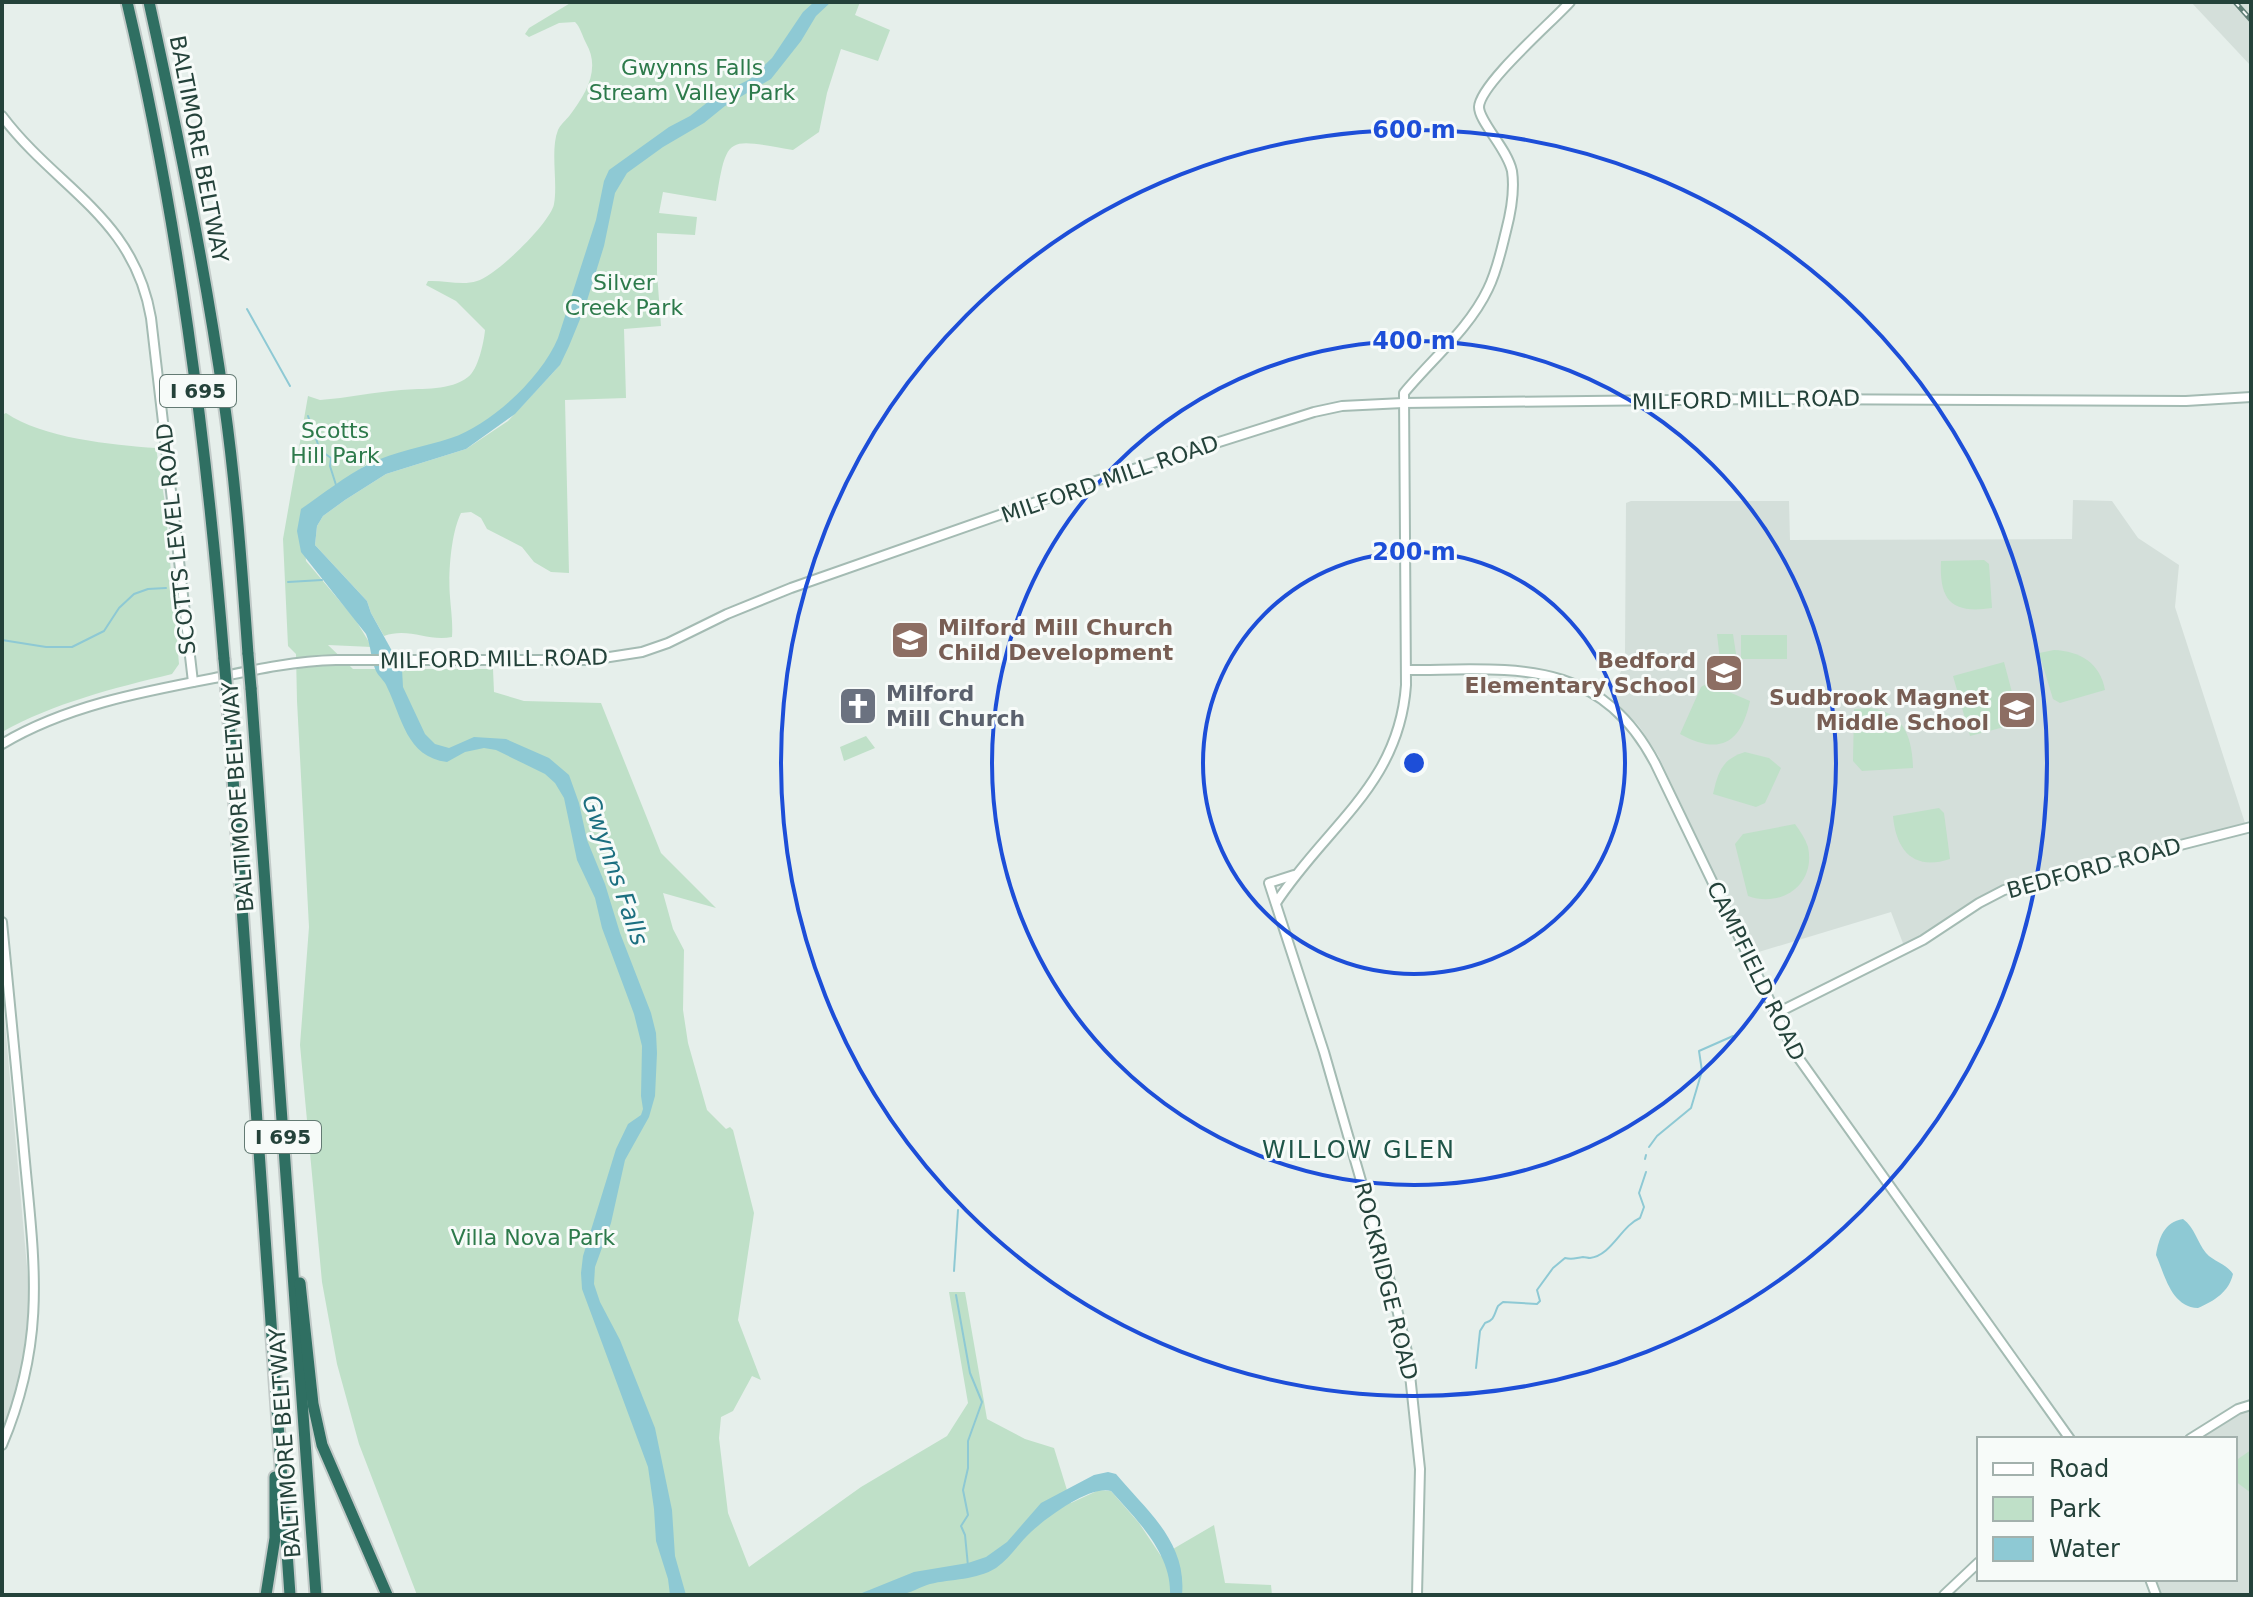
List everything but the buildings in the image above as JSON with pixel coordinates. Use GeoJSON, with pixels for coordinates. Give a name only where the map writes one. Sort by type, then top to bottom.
{"type":"FeatureCollection","features":[{"type":"Feature","properties":{"kind":"highway"},"geometry":{"type":"LineString","coordinates":[[119,2],[152,126]]}},
{"type":"Feature","properties":{"kind":"highway","name":"BALTIMORE BELTWAY"},"geometry":{"type":"LineString","coordinates":[[127,2],[175,248],[200,404],[213,527],[290,1595]]}},
{"type":"Feature","properties":{"kind":"highway","name":"BALTIMORE BELTWAY"},"geometry":{"type":"LineString","coordinates":[[149,2],[191,200],[224,400],[237,511],[316,1595]]}},
{"type":"Feature","properties":{"kind":"highway"},"geometry":{"type":"LineString","coordinates":[[284,1150],[317,1426],[330,1468],[387,1595]]}},
{"type":"Feature","properties":{"kind":"highway"},"geometry":{"type":"LineString","coordinates":[[266,1595],[275,1538],[274,1493],[279,1449]]}},
{"type":"Feature","properties":{"kind":"street"},"geometry":{"type":"LineString","coordinates":[[1276,903],[1294,874],[1365,795],[1381,771],[1402,720],[1406,670],[1404,393],[1461,328],[1487,292],[1504,239],[1512,198],[1512,174],[1505,151],[1482,119],[1479,108],[1481,99],[1510,63],[1570,2]]}},
{"type":"Feature","properties":{"kind":"street","name":"SCOTTS LEVEL ROAD"},"geometry":{"type":"LineString","coordinates":[[2,116],[26,145],[102,217],[127,250],[144,291],[151,318],[193,682]]}},
{"type":"Feature","properties":{"kind":"street","name":"MILFORD MILL ROAD"},"geometry":{"type":"LineString","coordinates":[[2,744],[65,715],[128,696],[299,662],[590,660],[642,652],[791,588],[1191,450],[1329,408],[1403,403],[1771,399],[2186,401],[2251,397]]}},
{"type":"Feature","properties":{"kind":"street","name":"CAMPFIELD ROAD"},"geometry":{"type":"LineString","coordinates":[[1406,670],[1495,670],[1547,674],[1584,688],[1620,713],[1635,730],[1655,763],[1802,1065],[2069,1437]]}},
{"type":"Feature","properties":{"kind":"street","name":"BEDFORD ROAD"},"geometry":{"type":"LineString","coordinates":[[1775,1014],[1939,932],[1979,903],[2004,890],[2251,827]]}},
{"type":"Feature","properties":{"kind":"street","name":"ROCKRIDGE ROAD"},"geometry":{"type":"LineString","coordinates":[[1294,874],[1269,883],[1324,1052],[1393,1292],[1408,1356],[1420,1469],[1417,1595]]}},
{"type":"Feature","properties":{"kind":"street"},"geometry":{"type":"LineString","coordinates":[[2,922],[36,1288],[29,1364],[2,1445]]}},
{"type":"Feature","properties":{"kind":"street"},"geometry":{"type":"LineString","coordinates":[[2193,1437],[2238,1409],[2251,1405]]}},
{"type":"Feature","properties":{"kind":"street"},"geometry":{"type":"LineString","coordinates":[[1944,1595],[1977,1564]]}},
{"type":"Feature","properties":{"kind":"shaded area"},"geometry":{"type":"Polygon","coordinates":[[[2191,2],[2251,2],[2251,66],[2191,2]]]}},
{"type":"Feature","properties":{"kind":"shaded area","name":"Sudbrook Magnet Middle School"},"geometry":{"type":"Polygon","coordinates":[[[2073,500],[2112,501],[2138,538],[2179,565],[2175,607],[2245,823],[2003,886],[1977,898],[1950,919],[1904,946],[1891,912],[1752,954],[1658,755],[1639,726],[1611,697],[1625,652],[1626,503],[1789,501],[1790,540],[2072,539],[2073,500]]]}},
{"type":"Feature","properties":{"kind":"shaded area"},"geometry":{"type":"Polygon","coordinates":[[[2,990],[29,1289],[23,1363],[2,1430],[2,990]]]}},
{"type":"Feature","properties":{"kind":"shaded area"},"geometry":{"type":"Polygon","coordinates":[[[2251,1409],[2251,1595],[2161,1595],[2156,1581],[2237,1581],[2237,1437],[2201,1437],[2251,1409]]]}},
{"type":"Feature","properties":{"kind":"green space","name":"Villa Nova Park"},"geometry":{"type":"Polygon","coordinates":[[[572,2],[860,2],[855,15],[890,30],[878,61],[841,49],[819,132],[793,150],[743,143],[734,146],[723,163],[716,201],[663,192],[659,213],[697,217],[695,235],[657,233],[661,326],[624,329],[626,398],[565,400],[569,573],[551,572],[534,562],[522,547],[487,529],[481,518],[471,512],[461,513],[450,566],[452,637],[402,633],[384,636],[367,601],[315,545],[317,526],[323,516],[386,474],[466,449],[508,421],[560,365],[513,406],[459,442],[366,465],[302,509],[306,561],[355,619],[372,647],[328,645],[353,669],[493,669],[494,692],[524,701],[601,703],[661,853],[716,908],[663,893],[673,929],[684,950],[683,1010],[688,1043],[707,1110],[726,1129],[730,1127],[733,1130],[754,1213],[738,1320],[761,1380],[752,1376],[733,1411],[721,1417],[719,1438],[728,1513],[749,1567],[861,1487],[947,1436],[968,1403],[949,1292],[965,1292],[987,1419],[1025,1439],[1054,1448],[1071,1503],[1099,1490],[1111,1491],[1139,1523],[1161,1556],[1214,1525],[1225,1583],[1271,1585],[1272,1595],[417,1595],[359,1444],[337,1364],[322,1282],[300,1045],[309,927],[296,654],[288,646],[283,539],[308,396],[320,400],[445,387],[468,377],[475,368],[485,330],[456,301],[426,285],[428,281],[465,283],[486,277],[522,247],[551,212],[555,195],[556,138],[559,128],[586,90],[592,62],[575,22],[559,23],[529,37],[525,34],[529,28],[572,2]]]}},
{"type":"Feature","properties":{"kind":"green space"},"geometry":{"type":"Polygon","coordinates":[[[6,413],[38,429],[58,434],[156,448],[165,503],[179,664],[172,674],[63,705],[2,732],[2,415],[6,413]]]}},
{"type":"Feature","properties":{"kind":"green space"},"geometry":{"type":"Polygon","coordinates":[[[1984,560],[1989,564],[1992,608],[1967,609],[1951,602],[1942,586],[1941,561],[1984,560]]]}},
{"type":"Feature","properties":{"kind":"green space"},"geometry":{"type":"Polygon","coordinates":[[[1717,634],[1733,634],[1738,667],[1721,669],[1717,634]]]}},
{"type":"Feature","properties":{"kind":"green space"},"geometry":{"type":"Polygon","coordinates":[[[1741,635],[1787,635],[1787,659],[1741,659],[1741,635]]]}},
{"type":"Feature","properties":{"kind":"green space"},"geometry":{"type":"Polygon","coordinates":[[[2054,650],[2087,660],[2099,672],[2105,690],[2060,703],[2053,699],[2039,653],[2054,650]]]}},
{"type":"Feature","properties":{"kind":"green space"},"geometry":{"type":"Polygon","coordinates":[[[2004,662],[2014,700],[2001,704],[2008,726],[1970,736],[1953,676],[2004,662]]]}},
{"type":"Feature","properties":{"kind":"green space"},"geometry":{"type":"Polygon","coordinates":[[[1708,683],[1750,701],[1741,727],[1727,742],[1707,744],[1680,734],[1701,687],[1708,683]]]}},
{"type":"Feature","properties":{"kind":"green space"},"geometry":{"type":"Polygon","coordinates":[[[1871,708],[1891,715],[1904,728],[1911,746],[1913,768],[1862,771],[1853,761],[1854,709],[1871,708]]]}},
{"type":"Feature","properties":{"kind":"green space"},"geometry":{"type":"Polygon","coordinates":[[[866,736],[875,748],[844,761],[840,747],[866,736]]]}},
{"type":"Feature","properties":{"kind":"green space"},"geometry":{"type":"Polygon","coordinates":[[[1745,752],[1769,758],[1781,768],[1765,803],[1756,807],[1713,794],[1722,767],[1731,758],[1745,752]]]}},
{"type":"Feature","properties":{"kind":"green space"},"geometry":{"type":"Polygon","coordinates":[[[1939,808],[1944,813],[1950,859],[1937,862],[1917,860],[1909,855],[1898,839],[1893,816],[1939,808]]]}},
{"type":"Feature","properties":{"kind":"green space"},"geometry":{"type":"Polygon","coordinates":[[[1795,824],[1808,847],[1807,872],[1801,882],[1784,896],[1760,899],[1748,896],[1735,844],[1743,834],[1795,824]]]}},
{"type":"Feature","properties":{"kind":"green space"},"geometry":{"type":"Polygon","coordinates":[[[2251,1450],[2251,1493],[2237,1482],[2237,1460],[2251,1450]]]}},
{"type":"Feature","properties":{"kind":"water","name":"Gwynns Falls"},"geometry":{"type":"Polygon","coordinates":[[[814,2],[831,2],[816,16],[771,79],[725,106],[627,173],[615,193],[604,246],[569,346],[560,365],[515,414],[466,449],[386,474],[345,500],[323,516],[317,526],[315,545],[367,601],[402,669],[403,687],[425,734],[435,744],[449,748],[474,737],[506,739],[549,758],[569,775],[587,840],[651,1013],[657,1053],[655,1096],[649,1117],[625,1160],[611,1223],[595,1267],[594,1284],[655,1428],[672,1510],[675,1556],[686,1595],[670,1595],[656,1541],[648,1467],[582,1289],[583,1256],[616,1149],[628,1124],[641,1115],[643,1109],[642,1046],[634,1014],[602,928],[595,898],[577,860],[564,798],[545,774],[496,750],[484,748],[465,752],[447,762],[433,759],[414,744],[386,685],[376,671],[366,634],[301,552],[297,531],[301,509],[351,474],[389,456],[466,432],[514,398],[540,368],[558,338],[609,170],[713,98],[750,79],[772,58],[803,12],[814,2]]]}},
{"type":"Feature","properties":{"kind":"water"},"geometry":{"type":"Polygon","coordinates":[[[2183,1219],[2206,1253],[2233,1274],[2220,1295],[2198,1308],[2181,1302],[2175,1296],[2156,1255],[2164,1232],[2171,1224],[2183,1219]]]}},
{"type":"Feature","properties":{"kind":"water"},"geometry":{"type":"Polygon","coordinates":[[[1116,1474],[1162,1528],[1178,1559],[1182,1595],[1170,1595],[1165,1566],[1142,1526],[1111,1491],[1102,1490],[1057,1511],[989,1572],[930,1584],[901,1595],[857,1595],[914,1572],[986,1557],[1007,1542],[1041,1503],[1094,1475],[1116,1474]]]}},
{"type":"Feature","properties":{"kind":"waterway"},"geometry":{"type":"LineString","coordinates":[[247,309],[290,386]]}},
{"type":"Feature","properties":{"kind":"waterway"},"geometry":{"type":"LineString","coordinates":[[308,416],[320,450],[331,458],[330,466],[336,485]]}},
{"type":"Feature","properties":{"kind":"waterway"},"geometry":{"type":"LineString","coordinates":[[288,582],[322,580]]}},
{"type":"Feature","properties":{"kind":"waterway"},"geometry":{"type":"LineString","coordinates":[[2,640],[46,647],[72,647],[104,631],[119,608],[134,594],[166,588]]}},
{"type":"Feature","properties":{"kind":"waterway"},"geometry":{"type":"LineString","coordinates":[[1649,1147],[1657,1136],[1691,1108],[1702,1071],[1699,1051],[1733,1036]]}},
{"type":"Feature","properties":{"kind":"waterway"},"geometry":{"type":"LineString","coordinates":[[1645,1159],[1646,1155]]}},
{"type":"Feature","properties":{"kind":"waterway"},"geometry":{"type":"LineString","coordinates":[[1476,1368],[1480,1331],[1498,1306],[1503,1302],[1537,1304],[1540,1301],[1537,1290],[1553,1268],[1565,1258],[1598,1256],[1640,1218],[1644,1207],[1639,1193],[1646,1172]]}},
{"type":"Feature","properties":{"kind":"waterway"},"geometry":{"type":"LineString","coordinates":[[954,1271],[958,1210]]}},
{"type":"Feature","properties":{"kind":"waterway"},"geometry":{"type":"LineString","coordinates":[[956,1295],[970,1373],[982,1402],[968,1441],[968,1468],[963,1490],[968,1515],[961,1526],[968,1566]]}},
{"type":"Feature","properties":{"kind":"railway"},"geometry":{"type":"LineString","coordinates":[[2235,2],[2251,20]]}},
{"type":"Feature","properties":{"kind":"place","name":"Milford Mill Church Child Development"},"geometry":{"type":"Point","coordinates":[910,640]}},
{"type":"Feature","properties":{"kind":"place","name":"Bedford Elementary School"},"geometry":{"type":"Point","coordinates":[1724,673]}},
{"type":"Feature","properties":{"kind":"place","name":"Milford Mill Church"},"geometry":{"type":"Point","coordinates":[858,706]}},
{"type":"Feature","properties":{"kind":"place","name":"Sudbrook Magnet Middle School"},"geometry":{"type":"Point","coordinates":[2017,710]}},
{"type":"Feature","properties":{"kind":"district","name":"WILLOW GLEN"},"geometry":{"type":"Point","coordinates":[1359,1150]}},
{"type":"Feature","properties":{"kind":"park label","name":"Gwynns Falls Stream Valley Park"},"geometry":{"type":"Point","coordinates":[692,80]}},
{"type":"Feature","properties":{"kind":"park label","name":"Silver Creek Park"},"geometry":{"type":"Point","coordinates":[624,294]}},
{"type":"Feature","properties":{"kind":"park label","name":"Scotts Hill Park"},"geometry":{"type":"Point","coordinates":[335,442]}}]}
